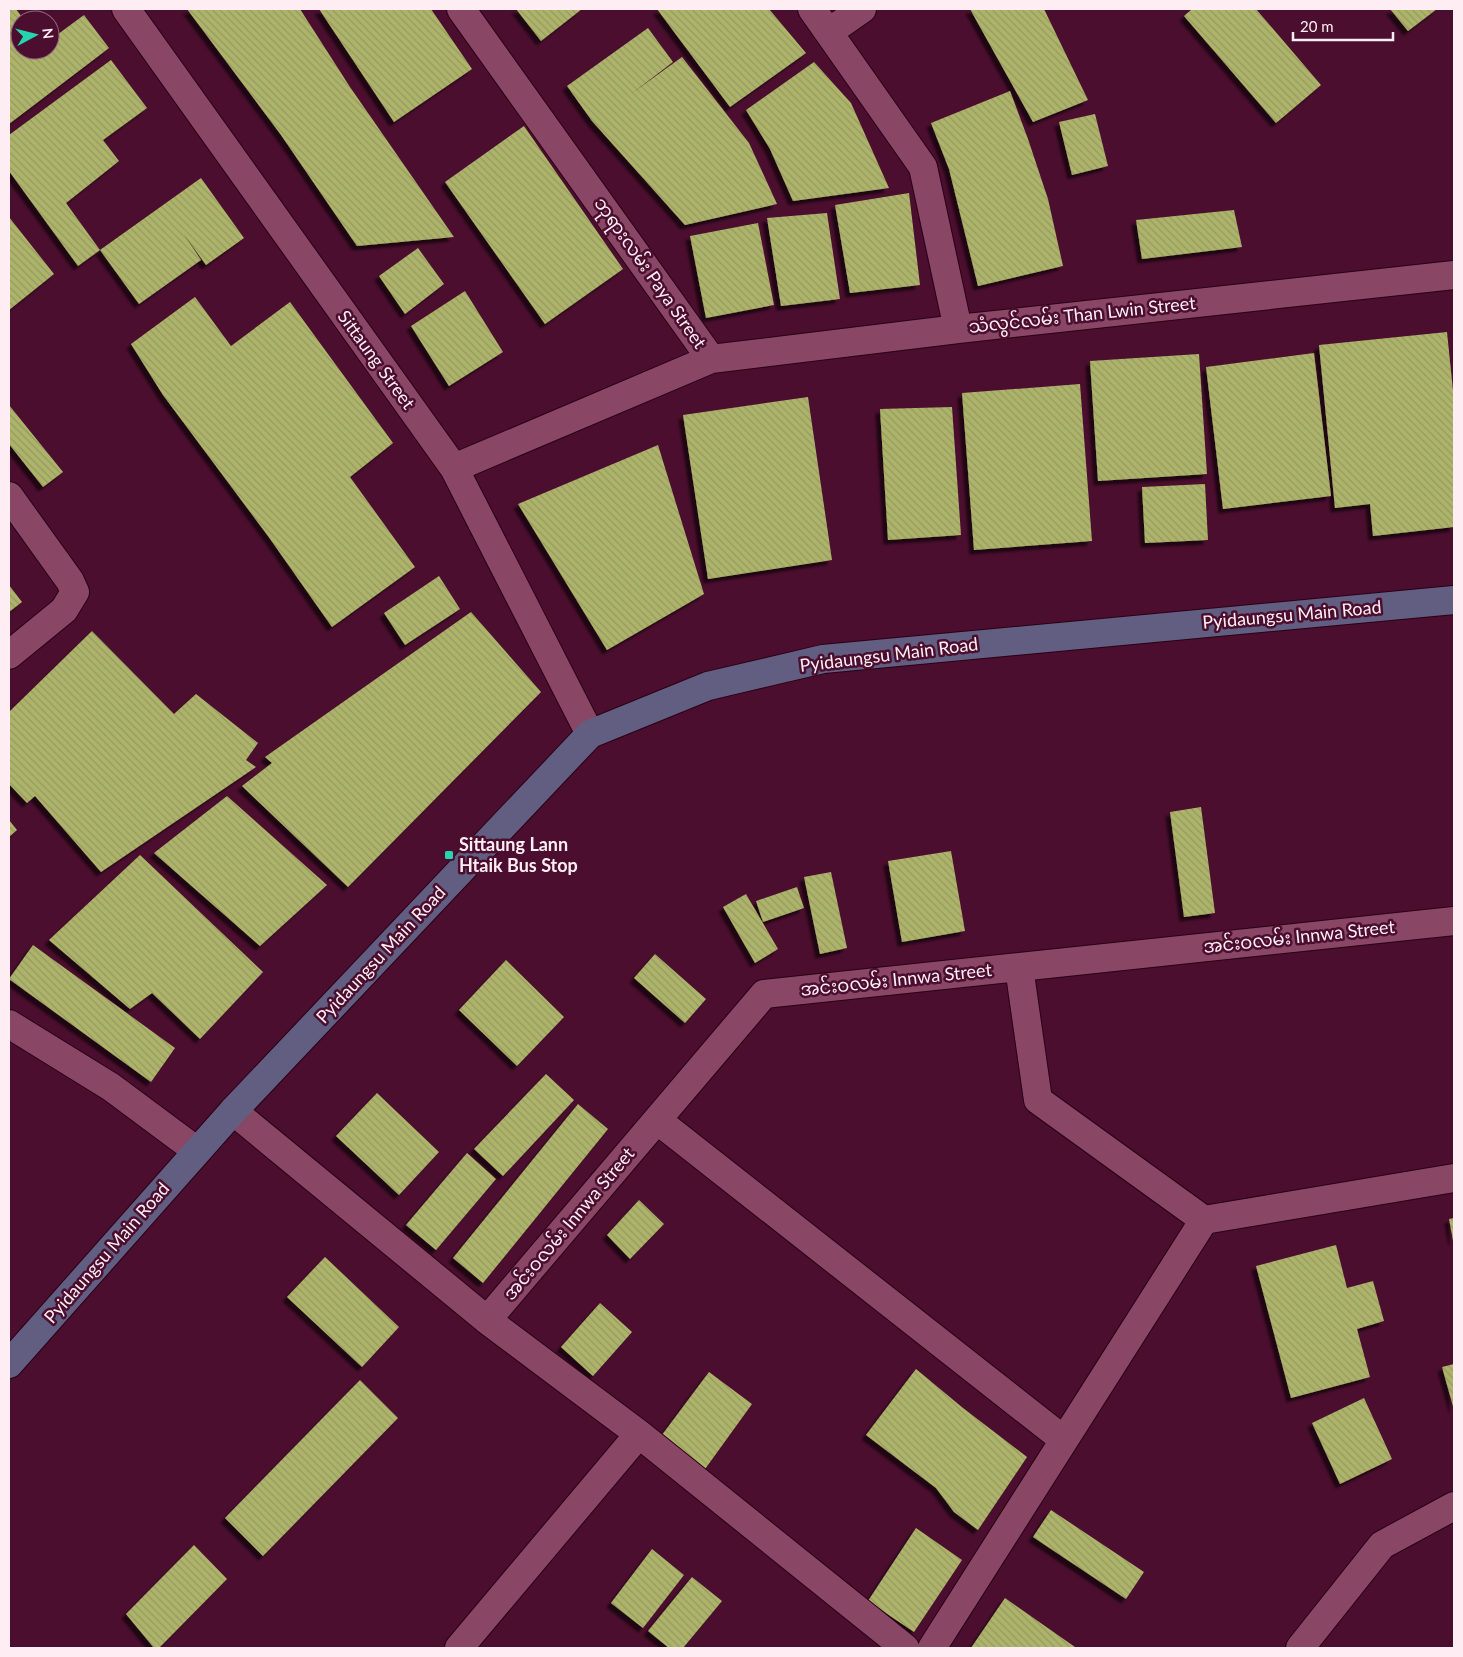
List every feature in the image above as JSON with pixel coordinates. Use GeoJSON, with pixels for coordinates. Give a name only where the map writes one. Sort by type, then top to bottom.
{"type":"FeatureCollection","features":[{"type":"Feature","properties":{"kind":"main road","name":"Pyidaungsu Main Road"},"geometry":{"type":"LineString","coordinates":[[9,1364],[233,1111],[590,734],[708,686],[823,659],[1454,600]]}},
{"type":"Feature","properties":{"kind":"street","name":"Sittaung Street"},"geometry":{"type":"LineString","coordinates":[[126,9],[454,468],[590,734]]}},
{"type":"Feature","properties":{"kind":"street","name":"ဘုရားလမ်း Paya Street"},"geometry":{"type":"LineString","coordinates":[[454,468],[711,359],[461,9]]}},
{"type":"Feature","properties":{"kind":"street"},"geometry":{"type":"LineString","coordinates":[[812,9],[923,167],[958,329]]}},
{"type":"Feature","properties":{"kind":"street"},"geometry":{"type":"LineString","coordinates":[[829,32],[862,9]]}},
{"type":"Feature","properties":{"kind":"street","name":"သံလွင်လမ်း Than Lwin Street"},"geometry":{"type":"LineString","coordinates":[[711,359],[958,329],[1454,275]]}},
{"type":"Feature","properties":{"kind":"street"},"geometry":{"type":"LineString","coordinates":[[9,496],[70,581],[75,592],[64,610],[9,655]]}},
{"type":"Feature","properties":{"kind":"street","name":"အင်းဝလမ်း Innwa Street"},"geometry":{"type":"LineString","coordinates":[[487,1320],[764,994],[1454,921]]}},
{"type":"Feature","properties":{"kind":"street"},"geometry":{"type":"LineString","coordinates":[[1019,967],[1038,1100],[1204,1220],[1454,1178]]}},
{"type":"Feature","properties":{"kind":"street"},"geometry":{"type":"LineString","coordinates":[[9,1024],[111,1087],[197,1151]]}},
{"type":"Feature","properties":{"kind":"street"},"geometry":{"type":"LineString","coordinates":[[233,1111],[487,1320],[639,1434],[905,1648]]}},
{"type":"Feature","properties":{"kind":"street"},"geometry":{"type":"LineString","coordinates":[[657,1120],[1064,1440]]}},
{"type":"Feature","properties":{"kind":"street"},"geometry":{"type":"LineString","coordinates":[[932,1648],[1204,1220]]}},
{"type":"Feature","properties":{"kind":"street"},"geometry":{"type":"LineString","coordinates":[[459,1648],[639,1434]]}},
{"type":"Feature","properties":{"kind":"street"},"geometry":{"type":"LineString","coordinates":[[1300,1648],[1382,1545],[1454,1506]]}},
{"type":"Feature","properties":{"kind":"building"},"geometry":{"type":"Polygon","coordinates":[[[9,9],[17,10],[10,10],[10,60],[60,60],[60,33],[84,15],[109,48],[9,124],[9,9]]]}},
{"type":"Feature","properties":{"kind":"building"},"geometry":{"type":"Polygon","coordinates":[[[187,9],[300,9],[350,87],[454,237],[357,246],[281,135],[187,9]]]}},
{"type":"Feature","properties":{"kind":"building"},"geometry":{"type":"Polygon","coordinates":[[[319,9],[431,9],[472,69],[394,122],[319,9]]]}},
{"type":"Feature","properties":{"kind":"building"},"geometry":{"type":"Polygon","coordinates":[[[516,9],[582,9],[541,41],[516,9]]]}},
{"type":"Feature","properties":{"kind":"building"},"geometry":{"type":"Polygon","coordinates":[[[657,9],[769,9],[806,53],[730,107],[657,9]]]}},
{"type":"Feature","properties":{"kind":"building"},"geometry":{"type":"Polygon","coordinates":[[[970,9],[1044,9],[1088,100],[1033,122],[970,9]]]}},
{"type":"Feature","properties":{"kind":"building"},"geometry":{"type":"Polygon","coordinates":[[[1192,9],[1256,9],[1321,85],[1276,123],[1184,16],[1192,9]]]}},
{"type":"Feature","properties":{"kind":"building"},"geometry":{"type":"Polygon","coordinates":[[[1390,9],[1437,9],[1408,31],[1390,9]]]}},
{"type":"Feature","properties":{"kind":"building"},"geometry":{"type":"Polygon","coordinates":[[[648,28],[673,62],[631,94],[682,57],[749,143],[777,204],[685,225],[592,121],[567,86],[648,28]]]}},
{"type":"Feature","properties":{"kind":"building"},"geometry":{"type":"Polygon","coordinates":[[[111,60],[147,108],[103,140],[119,161],[66,203],[100,250],[78,266],[9,171],[9,135],[111,60]]]}},
{"type":"Feature","properties":{"kind":"building"},"geometry":{"type":"Polygon","coordinates":[[[814,62],[851,103],[889,188],[793,201],[770,149],[746,110],[814,62]]]}},
{"type":"Feature","properties":{"kind":"building"},"geometry":{"type":"Polygon","coordinates":[[[1010,91],[1048,199],[1063,266],[978,286],[949,169],[931,123],[1010,91]]]}},
{"type":"Feature","properties":{"kind":"building"},"geometry":{"type":"Polygon","coordinates":[[[1095,114],[1108,166],[1072,175],[1059,122],[1095,114]]]}},
{"type":"Feature","properties":{"kind":"building"},"geometry":{"type":"Polygon","coordinates":[[[524,126],[623,269],[545,324],[445,182],[524,126]]]}},
{"type":"Feature","properties":{"kind":"building"},"geometry":{"type":"Polygon","coordinates":[[[201,178],[244,238],[206,265],[183,233],[201,260],[139,304],[100,250],[201,178]]]}},
{"type":"Feature","properties":{"kind":"building"},"geometry":{"type":"Polygon","coordinates":[[[909,193],[920,285],[850,293],[835,205],[909,193]]]}},
{"type":"Feature","properties":{"kind":"building"},"geometry":{"type":"Polygon","coordinates":[[[1234,210],[1242,247],[1142,259],[1136,220],[1234,210]]]}},
{"type":"Feature","properties":{"kind":"building"},"geometry":{"type":"Polygon","coordinates":[[[827,213],[840,299],[781,306],[767,218],[827,213]]]}},
{"type":"Feature","properties":{"kind":"building"},"geometry":{"type":"Polygon","coordinates":[[[9,217],[54,274],[9,310],[9,217]]]}},
{"type":"Feature","properties":{"kind":"building"},"geometry":{"type":"Polygon","coordinates":[[[758,223],[774,305],[706,318],[690,236],[758,223]]]}},
{"type":"Feature","properties":{"kind":"building"},"geometry":{"type":"Polygon","coordinates":[[[418,248],[444,284],[405,314],[379,276],[418,248]]]}},
{"type":"Feature","properties":{"kind":"building"},"geometry":{"type":"Polygon","coordinates":[[[465,291],[503,352],[449,386],[411,326],[465,291]]]}},
{"type":"Feature","properties":{"kind":"building"},"geometry":{"type":"Polygon","coordinates":[[[195,297],[231,346],[290,302],[393,443],[350,477],[415,567],[332,627],[268,536],[163,395],[131,344],[195,297]]]}},
{"type":"Feature","properties":{"kind":"building"},"geometry":{"type":"Polygon","coordinates":[[[1447,332],[1454,400],[1454,527],[1373,536],[1370,504],[1335,508],[1319,345],[1447,332]]]}},
{"type":"Feature","properties":{"kind":"building"},"geometry":{"type":"Polygon","coordinates":[[[1314,353],[1331,496],[1223,509],[1206,367],[1314,353]]]}},
{"type":"Feature","properties":{"kind":"building"},"geometry":{"type":"Polygon","coordinates":[[[1199,354],[1207,474],[1098,481],[1090,361],[1199,354]]]}},
{"type":"Feature","properties":{"kind":"building"},"geometry":{"type":"Polygon","coordinates":[[[1080,384],[1092,541],[974,550],[962,393],[1080,384]]]}},
{"type":"Feature","properties":{"kind":"building"},"geometry":{"type":"Polygon","coordinates":[[[808,397],[832,560],[708,579],[683,415],[808,397]]]}},
{"type":"Feature","properties":{"kind":"building"},"geometry":{"type":"Polygon","coordinates":[[[9,405],[63,472],[43,487],[9,444],[9,405]]]}},
{"type":"Feature","properties":{"kind":"building"},"geometry":{"type":"Polygon","coordinates":[[[952,407],[961,535],[888,540],[880,409],[952,407]]]}},
{"type":"Feature","properties":{"kind":"building"},"geometry":{"type":"Polygon","coordinates":[[[658,445],[704,594],[607,650],[518,504],[658,445]]]}},
{"type":"Feature","properties":{"kind":"building"},"geometry":{"type":"Polygon","coordinates":[[[1205,484],[1208,540],[1145,543],[1142,487],[1205,484]]]}},
{"type":"Feature","properties":{"kind":"building"},"geometry":{"type":"Polygon","coordinates":[[[439,576],[460,609],[405,645],[384,613],[439,576]]]}},
{"type":"Feature","properties":{"kind":"building"},"geometry":{"type":"Polygon","coordinates":[[[9,585],[22,602],[9,612],[9,585]]]}},
{"type":"Feature","properties":{"kind":"building"},"geometry":{"type":"Polygon","coordinates":[[[471,612],[541,692],[348,887],[242,786],[272,763],[265,757],[471,612]]]}},
{"type":"Feature","properties":{"kind":"building"},"geometry":{"type":"Polygon","coordinates":[[[92,631],[174,714],[196,694],[258,743],[246,760],[256,767],[101,872],[35,796],[27,803],[9,784],[9,712],[92,631]]]}},
{"type":"Feature","properties":{"kind":"building"},"geometry":{"type":"Polygon","coordinates":[[[227,796],[327,885],[260,946],[154,853],[227,796]]]}},
{"type":"Feature","properties":{"kind":"building"},"geometry":{"type":"Polygon","coordinates":[[[1201,807],[1215,913],[1184,917],[1170,812],[1201,807]]]}},
{"type":"Feature","properties":{"kind":"building"},"geometry":{"type":"Polygon","coordinates":[[[9,820],[17,830],[9,837],[9,820]]]}},
{"type":"Feature","properties":{"kind":"building"},"geometry":{"type":"Polygon","coordinates":[[[951,851],[965,931],[902,942],[888,861],[951,851]]]}},
{"type":"Feature","properties":{"kind":"building"},"geometry":{"type":"Polygon","coordinates":[[[140,855],[263,972],[200,1039],[152,993],[130,1009],[49,940],[140,855]]]}},
{"type":"Feature","properties":{"kind":"building"},"geometry":{"type":"Polygon","coordinates":[[[831,872],[847,948],[820,954],[804,877],[831,872]]]}},
{"type":"Feature","properties":{"kind":"building"},"geometry":{"type":"Polygon","coordinates":[[[797,887],[804,908],[763,922],[756,901],[797,887]]]}},
{"type":"Feature","properties":{"kind":"building"},"geometry":{"type":"Polygon","coordinates":[[[746,894],[778,949],[755,963],[723,907],[746,894]]]}},
{"type":"Feature","properties":{"kind":"building"},"geometry":{"type":"Polygon","coordinates":[[[33,945],[175,1048],[151,1082],[9,979],[33,945]]]}},
{"type":"Feature","properties":{"kind":"building"},"geometry":{"type":"Polygon","coordinates":[[[655,954],[706,999],[685,1023],[634,978],[655,954]]]}},
{"type":"Feature","properties":{"kind":"building"},"geometry":{"type":"Polygon","coordinates":[[[506,960],[564,1017],[517,1066],[459,1010],[506,960]]]}},
{"type":"Feature","properties":{"kind":"building"},"geometry":{"type":"Polygon","coordinates":[[[546,1074],[574,1100],[503,1176],[474,1149],[546,1074]]]}},
{"type":"Feature","properties":{"kind":"building"},"geometry":{"type":"Polygon","coordinates":[[[377,1093],[439,1152],[399,1195],[336,1136],[377,1093]]]}},
{"type":"Feature","properties":{"kind":"building"},"geometry":{"type":"Polygon","coordinates":[[[578,1104],[608,1129],[483,1283],[453,1258],[578,1104]]]}},
{"type":"Feature","properties":{"kind":"building"},"geometry":{"type":"Polygon","coordinates":[[[467,1153],[496,1179],[436,1250],[406,1225],[467,1153]]]}},
{"type":"Feature","properties":{"kind":"building"},"geometry":{"type":"Polygon","coordinates":[[[639,1200],[664,1224],[630,1259],[607,1235],[639,1200]]]}},
{"type":"Feature","properties":{"kind":"building"},"geometry":{"type":"Polygon","coordinates":[[[1454,1218],[1454,1241],[1453,1241],[1449,1219],[1454,1218]]]}},
{"type":"Feature","properties":{"kind":"building"},"geometry":{"type":"Polygon","coordinates":[[[1336,1245],[1347,1288],[1373,1281],[1384,1321],[1357,1329],[1370,1377],[1291,1398],[1256,1266],[1336,1245]]]}},
{"type":"Feature","properties":{"kind":"building"},"geometry":{"type":"Polygon","coordinates":[[[325,1257],[399,1327],[362,1367],[287,1297],[325,1257]]]}},
{"type":"Feature","properties":{"kind":"building"},"geometry":{"type":"Polygon","coordinates":[[[600,1303],[632,1332],[593,1376],[561,1347],[600,1303]]]}},
{"type":"Feature","properties":{"kind":"building"},"geometry":{"type":"Polygon","coordinates":[[[1454,1364],[1454,1410],[1442,1367],[1454,1364]]]}},
{"type":"Feature","properties":{"kind":"building"},"geometry":{"type":"Polygon","coordinates":[[[916,1369],[1027,1457],[978,1530],[954,1512],[936,1488],[866,1435],[916,1369]]]}},
{"type":"Feature","properties":{"kind":"building"},"geometry":{"type":"Polygon","coordinates":[[[709,1372],[752,1404],[700,1476],[656,1443],[709,1372]]]}},
{"type":"Feature","properties":{"kind":"building"},"geometry":{"type":"Polygon","coordinates":[[[360,1380],[398,1418],[263,1556],[225,1518],[360,1380]]]}},
{"type":"Feature","properties":{"kind":"building"},"geometry":{"type":"Polygon","coordinates":[[[1364,1398],[1392,1459],[1340,1484],[1312,1423],[1364,1398]]]}},
{"type":"Feature","properties":{"kind":"building"},"geometry":{"type":"Polygon","coordinates":[[[1051,1510],[1144,1572],[1126,1599],[1033,1537],[1051,1510]]]}},
{"type":"Feature","properties":{"kind":"building"},"geometry":{"type":"Polygon","coordinates":[[[916,1528],[962,1560],[914,1632],[868,1601],[916,1528]]]}},
{"type":"Feature","properties":{"kind":"building"},"geometry":{"type":"Polygon","coordinates":[[[194,1545],[227,1579],[159,1648],[154,1648],[126,1614],[194,1545]]]}},
{"type":"Feature","properties":{"kind":"building"},"geometry":{"type":"Polygon","coordinates":[[[652,1549],[684,1575],[643,1628],[611,1603],[652,1549]]]}},
{"type":"Feature","properties":{"kind":"building"},"geometry":{"type":"Polygon","coordinates":[[[692,1577],[722,1601],[683,1648],[669,1648],[648,1631],[692,1577]]]}},
{"type":"Feature","properties":{"kind":"building"},"geometry":{"type":"Polygon","coordinates":[[[1005,1598],[1075,1647],[971,1648],[1005,1598]]]}},
{"type":"Feature","properties":{"kind":"place","name":"Sittaung Lann Htaik Bus Stop"},"geometry":{"type":"Point","coordinates":[449,855]}}]}
